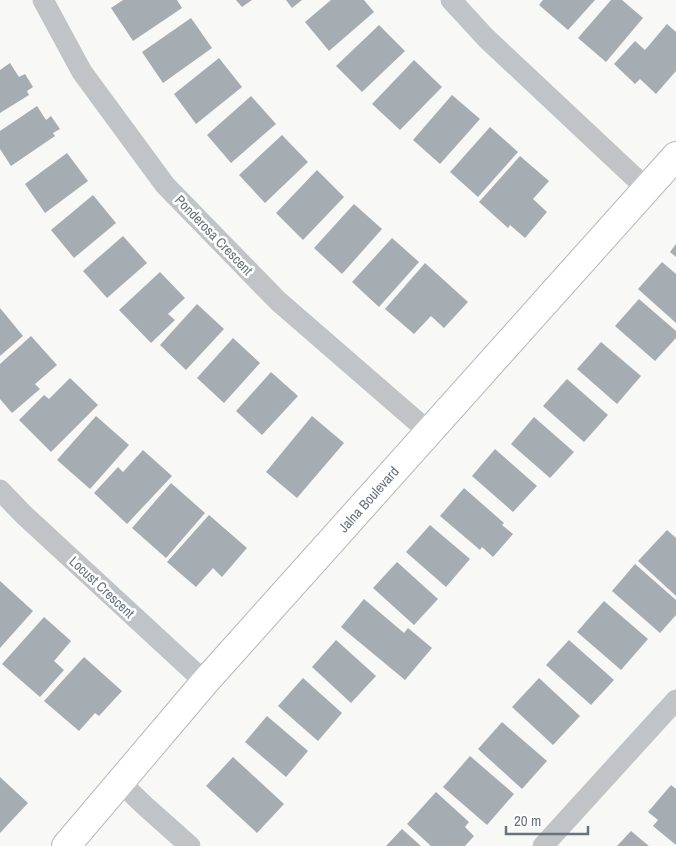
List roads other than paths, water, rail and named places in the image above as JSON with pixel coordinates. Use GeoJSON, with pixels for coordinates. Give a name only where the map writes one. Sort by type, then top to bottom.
{"type":"FeatureCollection","features":[{"type":"Feature","properties":{"kind":"street","name":"Ponderosa Crescent"},"geometry":{"type":"LineString","coordinates":[[43,0],[82,72],[165,185],[278,301],[429,432]]}},
{"type":"Feature","properties":{"kind":"street"},"geometry":{"type":"LineString","coordinates":[[451,0],[486,38],[646,189]]}},
{"type":"Feature","properties":{"kind":"street","name":"Jalna Boulevard"},"geometry":{"type":"LineString","coordinates":[[66,846],[205,682],[676,156]]}},
{"type":"Feature","properties":{"kind":"street","name":"Locust Crescent"},"geometry":{"type":"LineString","coordinates":[[0,490],[23,514],[205,682]]}},
{"type":"Feature","properties":{"kind":"street"},"geometry":{"type":"LineString","coordinates":[[543,846],[676,700]]}},
{"type":"Feature","properties":{"kind":"street"},"geometry":{"type":"LineString","coordinates":[[120,782],[190,846]]}}]}
